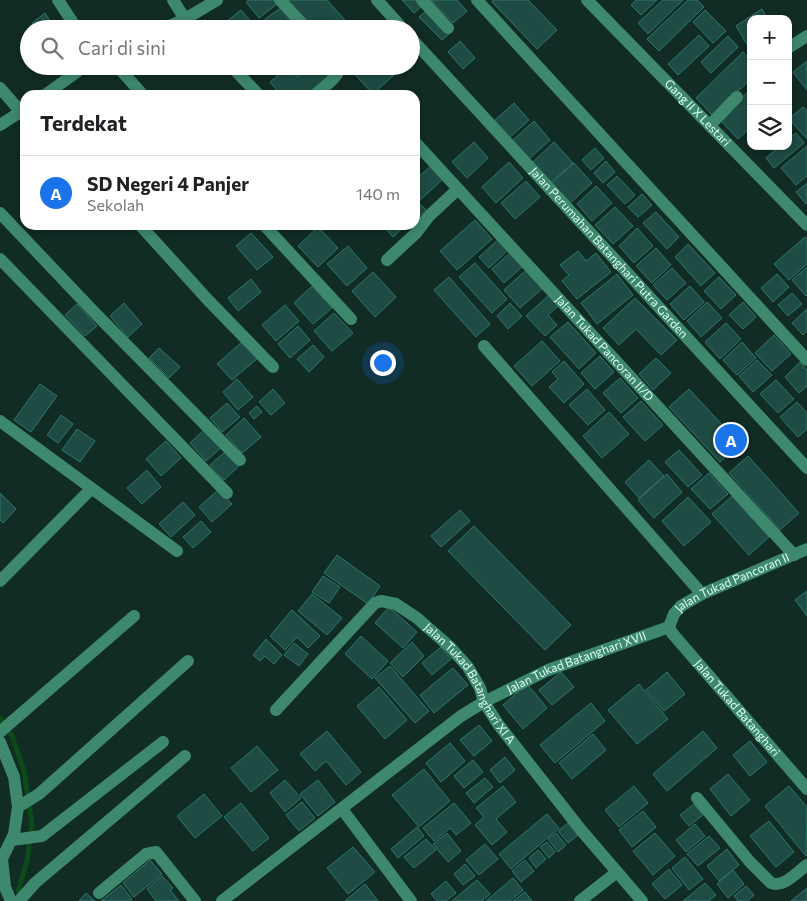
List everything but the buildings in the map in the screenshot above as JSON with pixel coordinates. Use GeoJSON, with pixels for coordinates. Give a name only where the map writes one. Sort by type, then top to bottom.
{"type":"FeatureCollection","features":[{"type":"Feature","properties":{"kind":"street"},"geometry":{"type":"LineString","coordinates":[[58,0],[70,20]]}},
{"type":"Feature","properties":{"kind":"street"},"geometry":{"type":"LineString","coordinates":[[173,0],[185,19],[217,0]]}},
{"type":"Feature","properties":{"kind":"street"},"geometry":{"type":"LineString","coordinates":[[280,0],[299,20]]}},
{"type":"Feature","properties":{"kind":"street"},"geometry":{"type":"LineString","coordinates":[[377,0],[395,20]]}},
{"type":"Feature","properties":{"kind":"street"},"geometry":{"type":"LineString","coordinates":[[422,0],[448,28]]}},
{"type":"Feature","properties":{"kind":"street"},"geometry":{"type":"LineString","coordinates":[[477,0],[807,360]]}},
{"type":"Feature","properties":{"kind":"street","name":"Gang II X Lestari"},"geometry":{"type":"LineString","coordinates":[[588,0],[807,225]]}},
{"type":"Feature","properties":{"kind":"street"},"geometry":{"type":"LineString","coordinates":[[792,45],[807,36]]}},
{"type":"Feature","properties":{"kind":"street","name":"Jalan Perumahan Batanghari Putra Garden"},"geometry":{"type":"LineString","coordinates":[[420,48],[807,468]]}},
{"type":"Feature","properties":{"kind":"street"},"geometry":{"type":"LineString","coordinates":[[52,90],[73,75]]}},
{"type":"Feature","properties":{"kind":"street"},"geometry":{"type":"LineString","coordinates":[[125,75],[139,90]]}},
{"type":"Feature","properties":{"kind":"street"},"geometry":{"type":"LineString","coordinates":[[240,75],[254,90]]}},
{"type":"Feature","properties":{"kind":"street"},"geometry":{"type":"LineString","coordinates":[[321,90],[337,75]]}},
{"type":"Feature","properties":{"kind":"street"},"geometry":{"type":"LineString","coordinates":[[0,88],[20,108]]}},
{"type":"Feature","properties":{"kind":"street"},"geometry":{"type":"LineString","coordinates":[[710,126],[737,97]]}},
{"type":"Feature","properties":{"kind":"street"},"geometry":{"type":"LineString","coordinates":[[0,125],[20,113]]}},
{"type":"Feature","properties":{"kind":"street","name":"Jalan Tukad Pancoran II/D"},"geometry":{"type":"LineString","coordinates":[[420,147],[794,555]]}},
{"type":"Feature","properties":{"kind":"street"},"geometry":{"type":"LineString","coordinates":[[420,228],[429,216],[458,189]]}},
{"type":"Feature","properties":{"kind":"street"},"geometry":{"type":"LineString","coordinates":[[0,213],[93,311],[240,460]]}},
{"type":"Feature","properties":{"kind":"street"},"geometry":{"type":"LineString","coordinates":[[145,230],[208,300],[273,367]]}},
{"type":"Feature","properties":{"kind":"street"},"geometry":{"type":"LineString","coordinates":[[269,230],[352,319]]}},
{"type":"Feature","properties":{"kind":"street"},"geometry":{"type":"LineString","coordinates":[[386,260],[418,230]]}},
{"type":"Feature","properties":{"kind":"street"},"geometry":{"type":"LineString","coordinates":[[0,259],[227,493]]}},
{"type":"Feature","properties":{"kind":"street"},"geometry":{"type":"LineString","coordinates":[[484,346],[702,594]]}},
{"type":"Feature","properties":{"kind":"street"},"geometry":{"type":"LineString","coordinates":[[0,421],[177,551]]}},
{"type":"Feature","properties":{"kind":"street"},"geometry":{"type":"LineString","coordinates":[[0,581],[91,489]]}},
{"type":"Feature","properties":{"kind":"street","name":"Jalan Tukad Pancoran II"},"geometry":{"type":"LineString","coordinates":[[669,627],[674,614],[681,606],[702,594],[807,550]]}},
{"type":"Feature","properties":{"kind":"street","name":"Jalan Tukad Batanghari XI A"},"geometry":{"type":"LineString","coordinates":[[276,710],[375,603],[381,601],[396,604],[417,618],[450,647],[468,667],[480,688],[484,702],[498,724],[616,872],[642,901]]}},
{"type":"Feature","properties":{"kind":"street"},"geometry":{"type":"LineString","coordinates":[[0,732],[134,616]]}},
{"type":"Feature","properties":{"kind":"street","name":"Jalan Tukad Batanghari XVII"},"geometry":{"type":"LineString","coordinates":[[222,901],[461,716],[484,702],[548,670],[669,627]]}},
{"type":"Feature","properties":{"kind":"street","name":"Jalan Tukad Batanghari"},"geometry":{"type":"LineString","coordinates":[[669,627],[672,633],[807,789]]}},
{"type":"Feature","properties":{"kind":"street"},"geometry":{"type":"LineString","coordinates":[[19,807],[39,794],[188,660]]}},
{"type":"Feature","properties":{"kind":"street"},"geometry":{"type":"LineString","coordinates":[[0,742],[14,778],[19,807],[14,840],[1,860],[5,887],[11,901]]}},
{"type":"Feature","properties":{"kind":"street"},"geometry":{"type":"LineString","coordinates":[[14,840],[42,836],[163,742]]}},
{"type":"Feature","properties":{"kind":"street"},"geometry":{"type":"LineString","coordinates":[[22,897],[186,756]]}},
{"type":"Feature","properties":{"kind":"street"},"geometry":{"type":"LineString","coordinates":[[697,798],[750,862],[771,883],[775,885],[782,884],[807,865]]}},
{"type":"Feature","properties":{"kind":"street"},"geometry":{"type":"LineString","coordinates":[[342,809],[411,901]]}},
{"type":"Feature","properties":{"kind":"street"},"geometry":{"type":"LineString","coordinates":[[99,893],[146,854],[156,852],[195,901]]}},
{"type":"Feature","properties":{"kind":"street"},"geometry":{"type":"LineString","coordinates":[[580,901],[616,872]]}},
{"type":"Feature","properties":{"kind":"waterway"},"geometry":{"type":"LineString","coordinates":[[0,718],[12,736],[24,771],[32,824],[27,861],[18,891],[21,896]]}},
{"type":"Feature","properties":{"kind":"place","name":"SD Negeri 4 Panjer"},"geometry":{"type":"Point","coordinates":[731,440]}}]}
